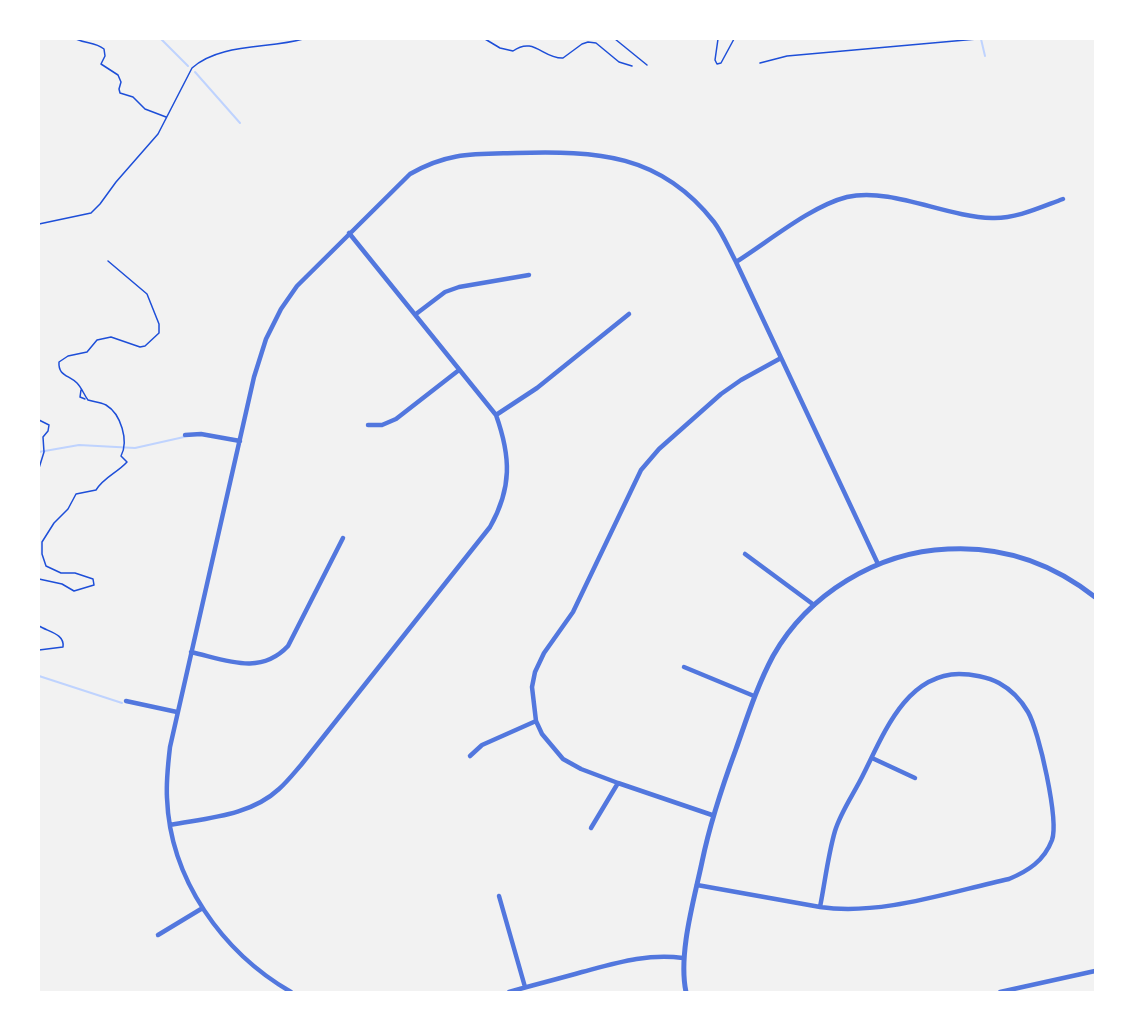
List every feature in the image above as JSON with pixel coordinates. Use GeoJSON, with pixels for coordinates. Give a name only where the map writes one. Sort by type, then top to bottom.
{"type":"FeatureCollection","features":[{"type":"Feature","properties":{"kind":"street"},"geometry":{"type":"LineString","coordinates":[[291,992],[244,958],[201,909],[183,869],[170,825],[167,772],[170,747],[263,349],[281,309],[297,286],[411,174],[446,157],[466,154],[593,155],[616,157],[636,163],[676,185],[715,224],[736,262],[878,564]]}},
{"type":"Feature","properties":{"kind":"street"},"geometry":{"type":"LineString","coordinates":[[736,262],[822,207],[848,197],[865,195],[882,197],[975,217],[995,219],[1017,215],[1063,199]]}},
{"type":"Feature","properties":{"kind":"street"},"geometry":{"type":"LineString","coordinates":[[170,825],[225,816],[251,808],[278,791],[309,756],[490,527],[501,508],[508,482],[507,451],[496,415],[349,233]]}},
{"type":"Feature","properties":{"kind":"street"},"geometry":{"type":"LineString","coordinates":[[416,314],[445,292],[459,287],[529,275]]}},
{"type":"Feature","properties":{"kind":"street"},"geometry":{"type":"LineString","coordinates":[[496,415],[537,388],[629,314]]}},
{"type":"Feature","properties":{"kind":"street"},"geometry":{"type":"LineString","coordinates":[[712,815],[618,783],[581,769],[563,759],[542,734],[536,721],[532,687],[544,653],[573,612],[640,470],[659,448],[720,394],[781,358]]}},
{"type":"Feature","properties":{"kind":"street"},"geometry":{"type":"LineString","coordinates":[[368,424],[382,425],[396,419],[459,370]]}},
{"type":"Feature","properties":{"kind":"street"},"geometry":{"type":"LineString","coordinates":[[185,435],[201,434],[240,441]]}},
{"type":"Feature","properties":{"kind":"street"},"geometry":{"type":"LineString","coordinates":[[191,652],[256,664],[279,656],[288,646],[343,538]]}},
{"type":"Feature","properties":{"kind":"street"},"geometry":{"type":"LineString","coordinates":[[686,992],[683,958],[712,815],[754,696],[788,633],[814,605],[845,581],[878,564],[912,553],[937,549],[981,549],[1030,559],[1064,575],[1095,597]]}},
{"type":"Feature","properties":{"kind":"street"},"geometry":{"type":"LineString","coordinates":[[746,554],[814,605]]}},
{"type":"Feature","properties":{"kind":"street"},"geometry":{"type":"LineString","coordinates":[[684,667],[754,696]]}},
{"type":"Feature","properties":{"kind":"street"},"geometry":{"type":"LineString","coordinates":[[697,885],[820,907],[835,909],[889,906],[1009,879],[1034,866],[1052,840],[1053,808],[1034,726],[1018,698],[998,682],[969,674],[951,674],[932,680],[916,689],[897,710],[836,829],[820,907]]}},
{"type":"Feature","properties":{"kind":"street"},"geometry":{"type":"LineString","coordinates":[[126,701],[177,712]]}},
{"type":"Feature","properties":{"kind":"street"},"geometry":{"type":"LineString","coordinates":[[470,756],[482,745],[536,721]]}},
{"type":"Feature","properties":{"kind":"street"},"geometry":{"type":"LineString","coordinates":[[872,758],[915,778]]}},
{"type":"Feature","properties":{"kind":"street"},"geometry":{"type":"LineString","coordinates":[[591,828],[618,783]]}},
{"type":"Feature","properties":{"kind":"street"},"geometry":{"type":"LineString","coordinates":[[499,896],[525,987]]}},
{"type":"Feature","properties":{"kind":"street"},"geometry":{"type":"LineString","coordinates":[[158,935],[201,909]]}},
{"type":"Feature","properties":{"kind":"street"},"geometry":{"type":"LineString","coordinates":[[509,992],[645,956],[683,958]]}},
{"type":"Feature","properties":{"kind":"street"},"geometry":{"type":"LineString","coordinates":[[1000,992],[1095,971]]}},
{"type":"Feature","properties":{"kind":"path"},"geometry":{"type":"LineString","coordinates":[[56,39],[64,39]]}},
{"type":"Feature","properties":{"kind":"path"},"geometry":{"type":"LineString","coordinates":[[76,39],[84,43],[96,43],[104,49],[105,56],[101,64],[118,75],[121,82],[120,93],[133,97],[145,109],[166,117]]}},
{"type":"Feature","properties":{"kind":"path"},"geometry":{"type":"LineString","coordinates":[[39,224],[91,213],[158,134],[192,68],[200,61],[227,52],[303,39]]}},
{"type":"Feature","properties":{"kind":"path"},"geometry":{"type":"LineString","coordinates":[[485,39],[500,48],[513,51],[520,46],[530,45],[556,58],[563,58],[570,51],[588,42],[596,43],[619,62],[632,66]]}},
{"type":"Feature","properties":{"kind":"path"},"geometry":{"type":"LineString","coordinates":[[615,39],[647,65]]}},
{"type":"Feature","properties":{"kind":"path"},"geometry":{"type":"LineString","coordinates":[[718,39],[715,60],[717,64],[721,63],[734,39]]}},
{"type":"Feature","properties":{"kind":"path"},"geometry":{"type":"LineString","coordinates":[[760,63],[788,56],[976,39]]}},
{"type":"Feature","properties":{"kind":"path"},"geometry":{"type":"LineString","coordinates":[[88,400],[77,382],[62,375],[59,362],[62,359],[87,352],[92,348],[94,342],[111,338],[140,347],[145,346],[159,333],[159,324],[147,294],[108,261]]}},
{"type":"Feature","properties":{"kind":"path"},"geometry":{"type":"LineString","coordinates":[[39,579],[62,584],[74,591],[94,585],[93,579],[75,573],[61,573],[46,566],[42,554],[42,542],[54,523],[68,509],[76,494],[96,490],[103,480],[127,464],[127,460],[122,456],[123,435],[116,413],[108,406],[80,397],[81,389]]}},
{"type":"Feature","properties":{"kind":"path"},"geometry":{"type":"LineString","coordinates":[[39,420],[49,425],[43,437],[44,452],[39,468]]}},
{"type":"Feature","properties":{"kind":"path"},"geometry":{"type":"LineString","coordinates":[[39,626],[62,637],[64,642],[63,647],[39,650]]}},
{"type":"Feature","properties":{"kind":"waterway"},"geometry":{"type":"LineString","coordinates":[[161,39],[188,66]]}},
{"type":"Feature","properties":{"kind":"waterway"},"geometry":{"type":"LineString","coordinates":[[981,39],[985,56]]}},
{"type":"Feature","properties":{"kind":"waterway"},"geometry":{"type":"LineString","coordinates":[[195,72],[240,123]]}},
{"type":"Feature","properties":{"kind":"waterway"},"geometry":{"type":"LineString","coordinates":[[39,452],[79,445],[135,448],[184,437]]}},
{"type":"Feature","properties":{"kind":"waterway"},"geometry":{"type":"LineString","coordinates":[[39,676],[122,703]]}}]}
